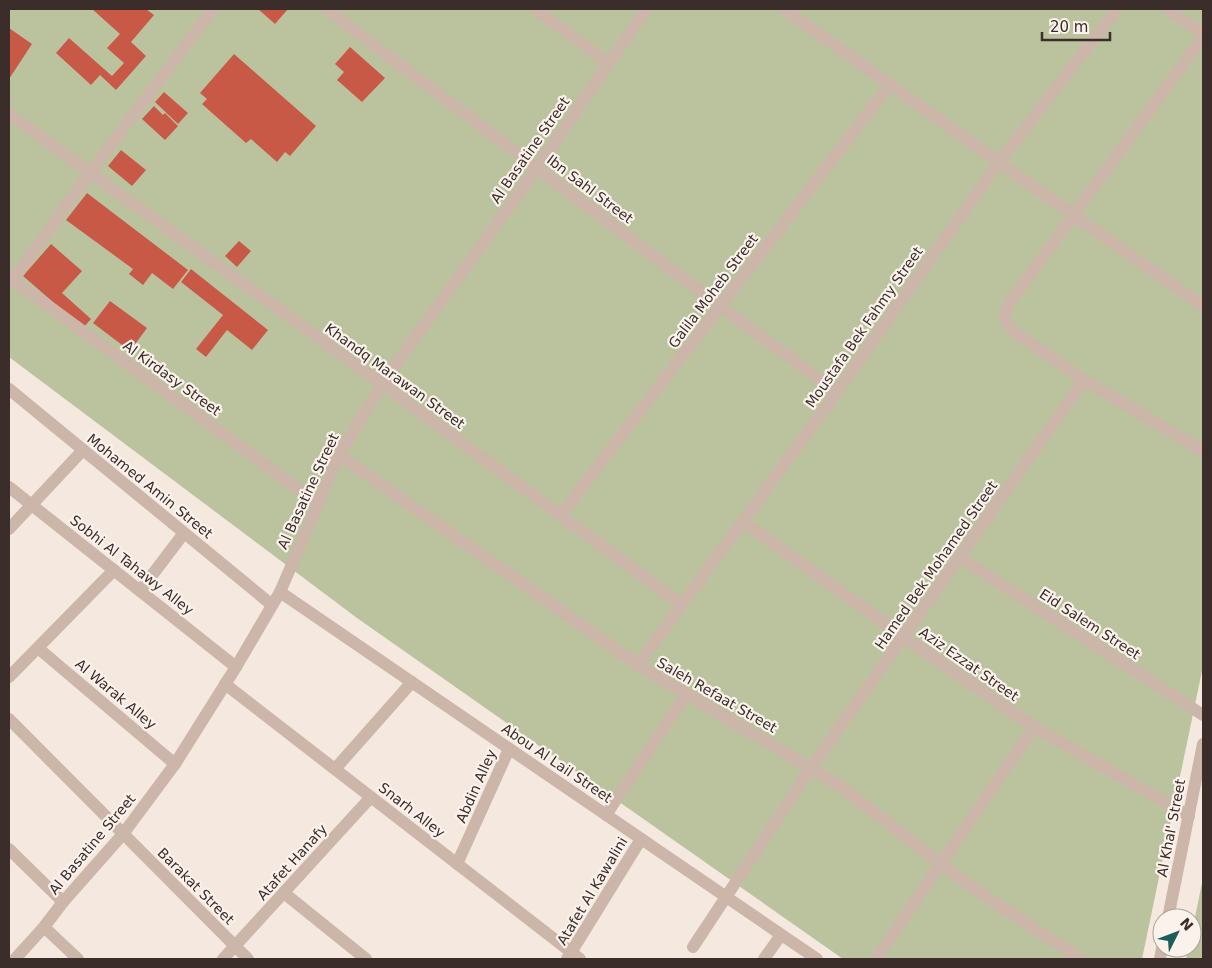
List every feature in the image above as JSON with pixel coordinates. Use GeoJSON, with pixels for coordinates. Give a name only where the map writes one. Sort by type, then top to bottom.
{"type":"FeatureCollection","features":[{"type":"Feature","properties":{"kind":"street"},"geometry":{"type":"LineString","coordinates":[[11,279],[213,9]]}},
{"type":"Feature","properties":{"kind":"street","name":"Ibn Sahl Street"},"geometry":{"type":"LineString","coordinates":[[326,9],[720,306],[838,392]]}},
{"type":"Feature","properties":{"kind":"street"},"geometry":{"type":"LineString","coordinates":[[535,9],[608,63]]}},
{"type":"Feature","properties":{"kind":"street","name":"Al Basatine Street"},"geometry":{"type":"LineString","coordinates":[[15,959],[123,834],[175,764],[236,667],[280,592],[339,455],[382,384],[537,168],[646,9]]}},
{"type":"Feature","properties":{"kind":"street"},"geometry":{"type":"LineString","coordinates":[[784,9],[1203,306]]}},
{"type":"Feature","properties":{"kind":"street","name":"Moustafa Bek Fahmy Street"},"geometry":{"type":"LineString","coordinates":[[638,665],[838,392],[999,162],[1117,9]]}},
{"type":"Feature","properties":{"kind":"street"},"geometry":{"type":"LineString","coordinates":[[1167,9],[1203,36],[1008,304],[1004,314],[1005,322],[1013,331],[1084,380],[1203,451]]}},
{"type":"Feature","properties":{"kind":"street","name":"Galila Moheb Street"},"geometry":{"type":"LineString","coordinates":[[560,516],[890,84]]}},
{"type":"Feature","properties":{"kind":"street","name":"Khandq Marawan Street"},"geometry":{"type":"LineString","coordinates":[[9,114],[89,174],[382,384],[682,606]]}},
{"type":"Feature","properties":{"kind":"street","name":"Al Kirdasy Street"},"geometry":{"type":"LineString","coordinates":[[11,279],[318,503]]}},
{"type":"Feature","properties":{"kind":"street","name":"Hamed Bek Mohamed Street"},"geometry":{"type":"LineString","coordinates":[[692,948],[811,768],[1084,380]]}},
{"type":"Feature","properties":{"kind":"street","name":"Mohamed Amin Street"},"geometry":{"type":"LineString","coordinates":[[9,389],[272,605]]}},
{"type":"Feature","properties":{"kind":"street"},"geometry":{"type":"LineString","coordinates":[[9,529],[83,450]]}},
{"type":"Feature","properties":{"kind":"street","name":"Saleh Refaat Street"},"geometry":{"type":"LineString","coordinates":[[339,455],[638,665],[840,786],[941,865],[1080,959]]}},
{"type":"Feature","properties":{"kind":"street","name":"Sobhi Al Tahawy Alley"},"geometry":{"type":"LineString","coordinates":[[9,487],[236,667]]}},
{"type":"Feature","properties":{"kind":"street","name":"Aziz Ezzat Street"},"geometry":{"type":"LineString","coordinates":[[743,522],[1034,727],[1189,816]]}},
{"type":"Feature","properties":{"kind":"street"},"geometry":{"type":"LineString","coordinates":[[140,591],[184,533]]}},
{"type":"Feature","properties":{"kind":"street","name":"Eid Salem Street"},"geometry":{"type":"LineString","coordinates":[[960,558],[1203,715]]}},
{"type":"Feature","properties":{"kind":"street"},"geometry":{"type":"LineString","coordinates":[[9,677],[114,570]]}},
{"type":"Feature","properties":{"kind":"street","name":"Abou Al Lail Street"},"geometry":{"type":"LineString","coordinates":[[280,592],[817,959]]}},
{"type":"Feature","properties":{"kind":"street","name":"Al Warak Alley"},"geometry":{"type":"LineString","coordinates":[[38,648],[175,764]]}},
{"type":"Feature","properties":{"kind":"street"},"geometry":{"type":"LineString","coordinates":[[336,769],[412,682]]}},
{"type":"Feature","properties":{"kind":"street","name":"Snarh Alley"},"geometry":{"type":"LineString","coordinates":[[225,684],[336,769],[573,957]]}},
{"type":"Feature","properties":{"kind":"street"},"geometry":{"type":"LineString","coordinates":[[606,815],[686,694]]}},
{"type":"Feature","properties":{"kind":"street","name":"Barakat Street"},"geometry":{"type":"LineString","coordinates":[[9,719],[248,959]]}},
{"type":"Feature","properties":{"kind":"street"},"geometry":{"type":"LineString","coordinates":[[876,959],[1034,727]]}},
{"type":"Feature","properties":{"kind":"street","name":"Al Khal' Street"},"geometry":{"type":"LineString","coordinates":[[1170,908],[1203,744]]}},
{"type":"Feature","properties":{"kind":"street","name":"Abdin Alley"},"geometry":{"type":"LineString","coordinates":[[457,864],[510,749]]}},
{"type":"Feature","properties":{"kind":"street","name":"Atafet Hanafy"},"geometry":{"type":"LineString","coordinates":[[223,959],[371,797]]}},
{"type":"Feature","properties":{"kind":"street","name":"Atafet Al Kawalini"},"geometry":{"type":"LineString","coordinates":[[573,957],[641,839]]}},
{"type":"Feature","properties":{"kind":"street"},"geometry":{"type":"LineString","coordinates":[[9,848],[63,902]]}},
{"type":"Feature","properties":{"kind":"street"},"geometry":{"type":"LineString","coordinates":[[284,893],[366,959]]}},
{"type":"Feature","properties":{"kind":"street"},"geometry":{"type":"LineString","coordinates":[[44,927],[78,959]]}},
{"type":"Feature","properties":{"kind":"street"},"geometry":{"type":"LineString","coordinates":[[764,959],[781,934]]}},
{"type":"Feature","properties":{"kind":"green space"},"geometry":{"type":"Polygon","coordinates":[[[9,9],[1203,9],[1203,666],[1142,959],[843,959],[357,618],[9,357],[9,9]]]}},
{"type":"Feature","properties":{"kind":"green space"},"geometry":{"type":"Polygon","coordinates":[[[1203,878],[1203,959],[1186,959],[1202,958],[1202,908],[1197,908],[1203,878]]]}},
{"type":"Feature","properties":{"kind":"building"},"geometry":{"type":"Polygon","coordinates":[[[92,9],[146,9],[154,15],[131,42],[146,56],[116,90],[100,75],[91,85],[56,53],[69,38],[112,76],[124,63],[107,48],[120,34],[92,9]]]}},
{"type":"Feature","properties":{"kind":"building"},"geometry":{"type":"Polygon","coordinates":[[[258,9],[288,9],[275,24],[258,9]]]}},
{"type":"Feature","properties":{"kind":"building"},"geometry":{"type":"Polygon","coordinates":[[[9,28],[32,44],[9,79],[9,28]]]}},
{"type":"Feature","properties":{"kind":"building"},"geometry":{"type":"Polygon","coordinates":[[[350,47],[385,78],[362,102],[337,80],[344,72],[335,64],[350,47]]]}},
{"type":"Feature","properties":{"kind":"building"},"geometry":{"type":"Polygon","coordinates":[[[234,54],[316,126],[290,156],[285,152],[277,162],[251,139],[246,143],[202,104],[207,99],[200,93],[234,54]]]}},
{"type":"Feature","properties":{"kind":"building"},"geometry":{"type":"Polygon","coordinates":[[[164,92],[188,113],[178,124],[155,102],[164,92]]]}},
{"type":"Feature","properties":{"kind":"building"},"geometry":{"type":"Polygon","coordinates":[[[154,106],[163,115],[165,113],[178,126],[165,140],[142,119],[154,106]]]}},
{"type":"Feature","properties":{"kind":"building"},"geometry":{"type":"Polygon","coordinates":[[[121,150],[146,170],[132,186],[108,166],[121,150]]]}},
{"type":"Feature","properties":{"kind":"building"},"geometry":{"type":"Polygon","coordinates":[[[87,193],[188,270],[173,289],[152,273],[143,285],[129,274],[133,269],[66,220],[87,193]]]}},
{"type":"Feature","properties":{"kind":"building"},"geometry":{"type":"Polygon","coordinates":[[[239,241],[251,251],[237,267],[225,256],[239,241]]]}},
{"type":"Feature","properties":{"kind":"building"},"geometry":{"type":"Polygon","coordinates":[[[51,244],[82,271],[62,293],[91,319],[83,328],[23,276],[51,244]]]}},
{"type":"Feature","properties":{"kind":"building"},"geometry":{"type":"Polygon","coordinates":[[[191,269],[268,330],[252,350],[227,330],[206,357],[196,349],[223,315],[181,282],[191,269]]]}},
{"type":"Feature","properties":{"kind":"building"},"geometry":{"type":"Polygon","coordinates":[[[110,301],[147,328],[130,351],[93,323],[110,301]]]}}]}
